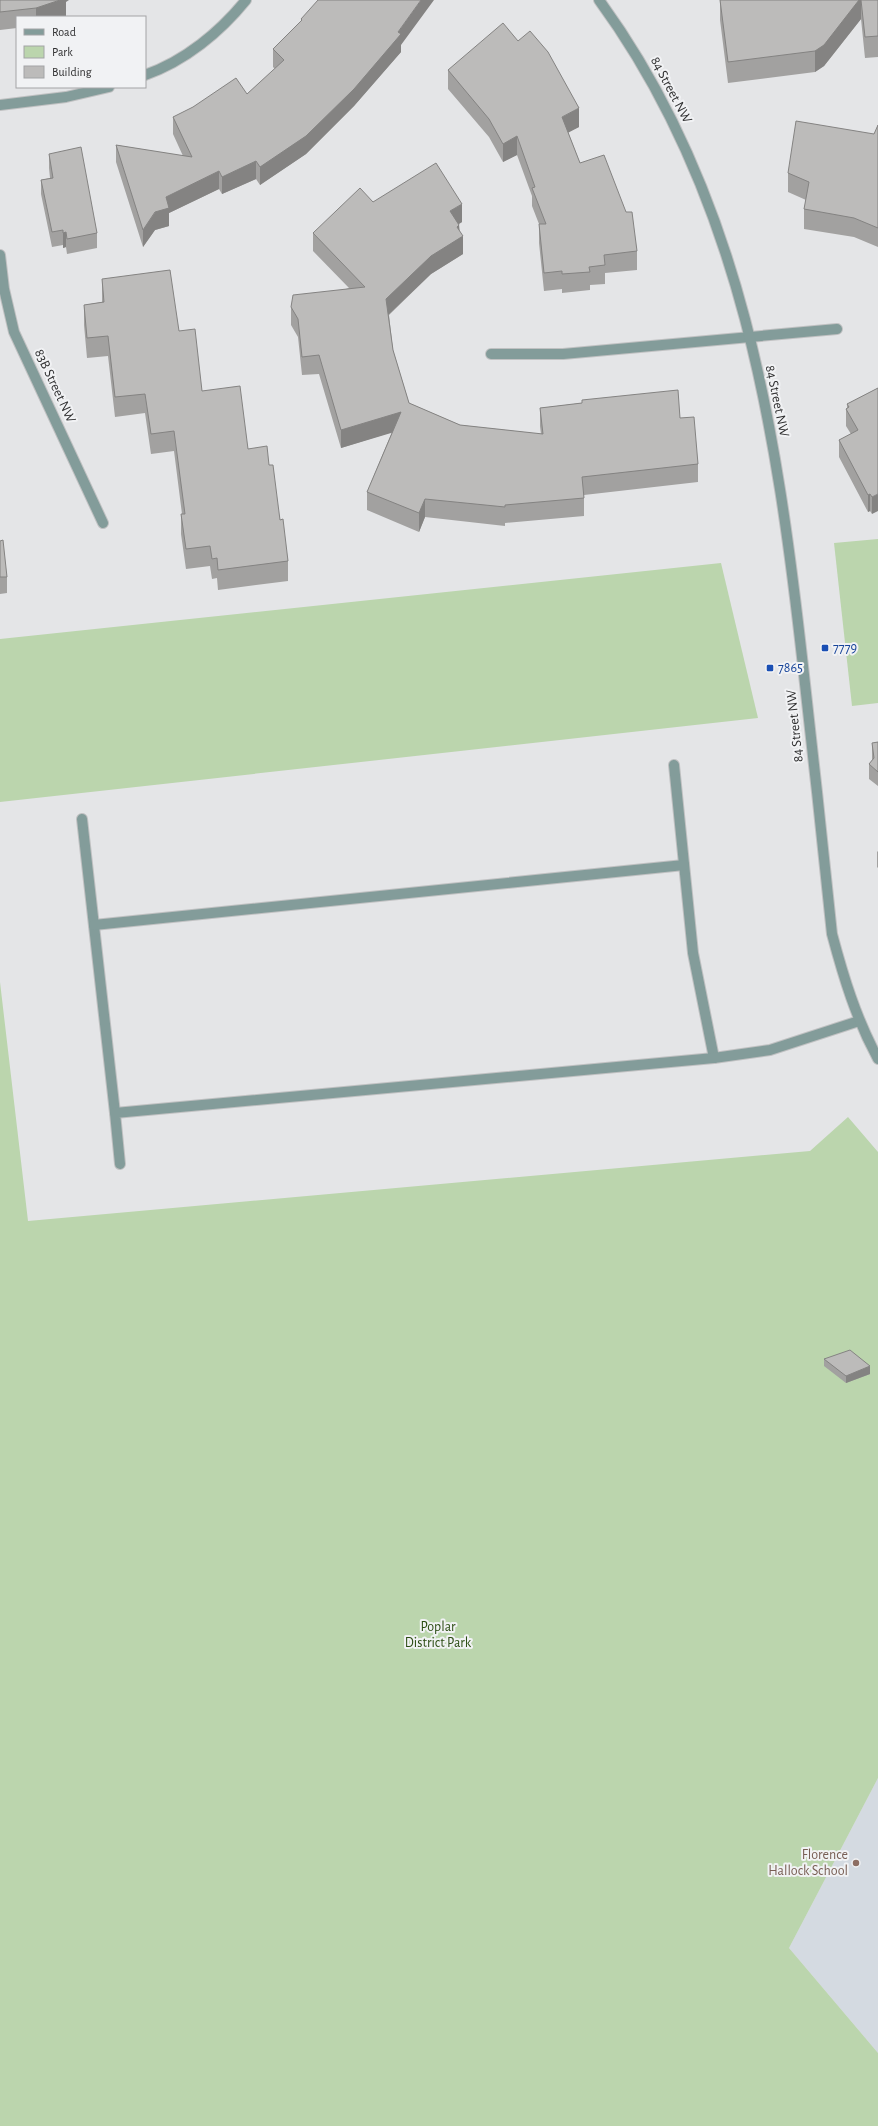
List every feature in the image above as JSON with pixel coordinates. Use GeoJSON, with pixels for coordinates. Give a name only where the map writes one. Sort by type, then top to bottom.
{"type":"FeatureCollection","features":[{"type":"Feature","properties":{"kind":"street"},"geometry":{"type":"LineString","coordinates":[[146,74],[184,55],[210,37],[229,21],[246,0]]}},
{"type":"Feature","properties":{"kind":"street","name":"84 Street NW"},"geometry":{"type":"LineString","coordinates":[[599,0],[640,62],[666,107],[688,152],[725,251],[749,338],[782,494],[832,934],[848,993],[859,1021],[878,1059]]}},
{"type":"Feature","properties":{"kind":"street"},"geometry":{"type":"LineString","coordinates":[[0,105],[66,97],[105,88]]}},
{"type":"Feature","properties":{"kind":"street","name":"83B Street NW"},"geometry":{"type":"LineString","coordinates":[[0,254],[4,289],[14,332],[103,524]]}},
{"type":"Feature","properties":{"kind":"street"},"geometry":{"type":"LineString","coordinates":[[491,354],[563,354],[837,329]]}},
{"type":"Feature","properties":{"kind":"street"},"geometry":{"type":"LineString","coordinates":[[674,764],[693,953],[714,1058]]}},
{"type":"Feature","properties":{"kind":"street"},"geometry":{"type":"LineString","coordinates":[[82,819],[120,1164]]}},
{"type":"Feature","properties":{"kind":"street"},"geometry":{"type":"LineString","coordinates":[[94,925],[684,865]]}},
{"type":"Feature","properties":{"kind":"street"},"geometry":{"type":"LineString","coordinates":[[115,1113],[714,1058],[770,1050],[859,1021]]}},
{"type":"Feature","properties":{"kind":"shaded area","name":"Florence Hallock School"},"geometry":{"type":"Polygon","coordinates":[[[878,1778],[878,2053],[789,1948],[878,1778]]]}},
{"type":"Feature","properties":{"kind":"green space"},"geometry":{"type":"Polygon","coordinates":[[[878,539],[878,703],[852,706],[834,543],[878,539]]]}},
{"type":"Feature","properties":{"kind":"green space"},"geometry":{"type":"Polygon","coordinates":[[[721,563],[758,718],[0,802],[0,639],[721,563]]]}},
{"type":"Feature","properties":{"kind":"green space","name":"Poplar District Park"},"geometry":{"type":"Polygon","coordinates":[[[0,982],[28,1221],[810,1151],[848,1117],[878,1152],[878,1778],[789,1948],[878,2053],[878,2126],[0,2126],[0,982]]]}},
{"type":"Feature","properties":{"kind":"building"},"geometry":{"type":"Polygon","coordinates":[[[0,0],[60,0],[36,8],[0,12],[0,0]]]}},
{"type":"Feature","properties":{"kind":"building"},"geometry":{"type":"Polygon","coordinates":[[[318,0],[421,0],[398,32],[401,34],[354,89],[306,136],[260,167],[256,161],[222,177],[219,171],[166,197],[169,208],[155,212],[143,230],[116,145],[192,157],[173,117],[193,107],[236,78],[247,94],[284,60],[273,49],[302,20],[301,19],[318,0]]]}},
{"type":"Feature","properties":{"kind":"building"},"geometry":{"type":"Polygon","coordinates":[[[720,0],[859,0],[824,45],[815,51],[728,62],[720,0]]]}},
{"type":"Feature","properties":{"kind":"building"},"geometry":{"type":"Polygon","coordinates":[[[861,0],[878,0],[878,36],[865,37],[861,0]]]}},
{"type":"Feature","properties":{"kind":"building"},"geometry":{"type":"Polygon","coordinates":[[[503,23],[518,41],[530,31],[548,52],[579,108],[562,117],[580,163],[604,155],[626,212],[632,212],[637,251],[604,255],[605,265],[589,267],[590,272],[562,274],[562,271],[544,273],[539,224],[546,224],[532,188],[535,187],[517,136],[503,144],[489,119],[448,70],[503,23]]]}},
{"type":"Feature","properties":{"kind":"building"},"geometry":{"type":"Polygon","coordinates":[[[796,121],[874,134],[878,125],[878,228],[854,218],[804,209],[809,182],[788,173],[796,121]]]}},
{"type":"Feature","properties":{"kind":"building"},"geometry":{"type":"Polygon","coordinates":[[[81,147],[97,233],[67,239],[66,232],[63,233],[63,230],[52,232],[41,180],[53,178],[49,154],[81,147]]]}},
{"type":"Feature","properties":{"kind":"building"},"geometry":{"type":"Polygon","coordinates":[[[436,163],[462,204],[450,211],[459,225],[457,227],[463,236],[431,256],[386,299],[393,350],[409,403],[460,425],[543,434],[540,408],[582,403],[582,400],[678,390],[680,418],[694,417],[698,464],[582,477],[584,498],[505,505],[505,507],[425,499],[419,513],[367,492],[401,412],[341,430],[319,355],[302,357],[298,319],[291,307],[293,295],[365,287],[313,233],[360,188],[373,202],[436,163]]]}},
{"type":"Feature","properties":{"kind":"building"},"geometry":{"type":"Polygon","coordinates":[[[170,270],[179,331],[195,329],[202,391],[240,386],[248,449],[267,446],[269,465],[273,465],[280,520],[283,519],[288,561],[218,570],[217,558],[212,559],[210,546],[186,549],[181,514],[185,514],[174,431],[151,434],[145,394],[115,397],[108,336],[87,338],[84,305],[104,302],[102,279],[170,270]]]}},
{"type":"Feature","properties":{"kind":"building"},"geometry":{"type":"Polygon","coordinates":[[[878,388],[878,494],[872,497],[870,494],[868,495],[839,440],[858,430],[846,409],[849,407],[847,404],[878,388]]]}},
{"type":"Feature","properties":{"kind":"building"},"geometry":{"type":"Polygon","coordinates":[[[3,540],[7,577],[0,577],[0,541],[3,540]]]}},
{"type":"Feature","properties":{"kind":"building"},"geometry":{"type":"Polygon","coordinates":[[[878,742],[878,772],[869,764],[874,758],[872,743],[878,742]]]}},
{"type":"Feature","properties":{"kind":"building"},"geometry":{"type":"Polygon","coordinates":[[[850,1350],[870,1366],[846,1376],[824,1359],[850,1350]]]}},
{"type":"Feature","properties":{"kind":"place","name":"7779"},"geometry":{"type":"Point","coordinates":[825,648]}},
{"type":"Feature","properties":{"kind":"place","name":"7865"},"geometry":{"type":"Point","coordinates":[770,668]}},
{"type":"Feature","properties":{"kind":"place","name":"Florence Hallock School"},"geometry":{"type":"Point","coordinates":[856,1863]}}]}
